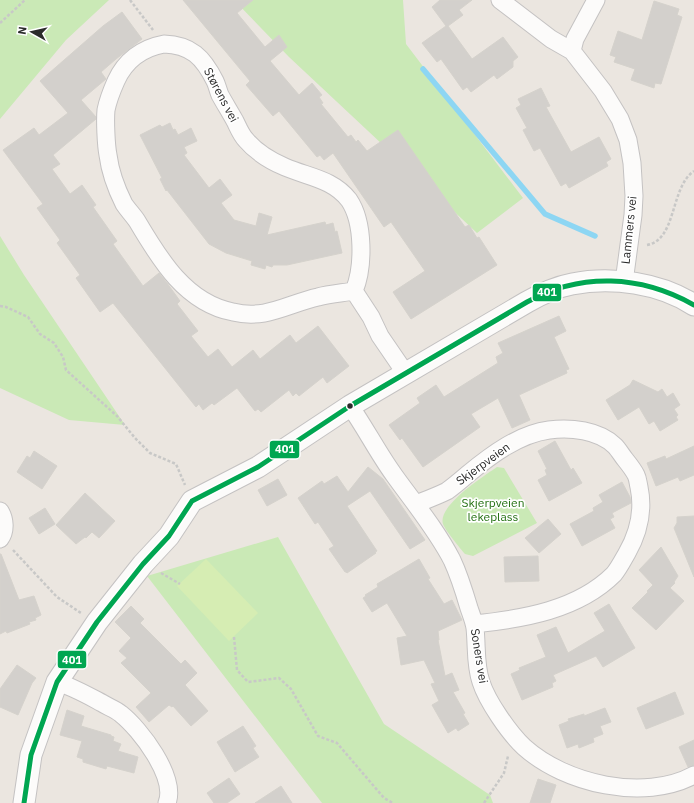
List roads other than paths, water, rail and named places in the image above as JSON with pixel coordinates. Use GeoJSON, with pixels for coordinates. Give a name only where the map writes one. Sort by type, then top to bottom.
{"type":"FeatureCollection","features":[{"type":"Feature","properties":{"kind":"street","name":"Lammers vei"},"geometry":{"type":"LineString","coordinates":[[500,0],[551,39],[572,51],[603,90],[620,120],[628,140],[632,163],[634,196],[624,282]]}},
{"type":"Feature","properties":{"kind":"street"},"geometry":{"type":"LineString","coordinates":[[572,51],[575,39],[596,0]]}},
{"type":"Feature","properties":{"kind":"street","name":"Størens vei"},"geometry":{"type":"LineString","coordinates":[[164,44],[176,44],[188,49],[202,60],[215,81],[219,94],[244,138],[254,149],[284,167],[330,183],[348,200],[354,210],[362,245],[360,270],[354,291],[318,297],[273,312],[243,314],[231,312],[205,303],[188,290],[156,253],[136,219],[125,205],[115,182],[108,155],[106,110],[118,77],[131,59],[154,46],[164,44]]}},
{"type":"Feature","properties":{"kind":"street"},"geometry":{"type":"LineString","coordinates":[[24,803],[31,755],[57,682],[97,622],[143,564],[169,536],[192,501],[258,467],[350,406],[547,291],[572,284],[624,282],[645,285],[669,292],[694,305]]}},
{"type":"Feature","properties":{"kind":"street"},"geometry":{"type":"LineString","coordinates":[[354,291],[372,317],[380,336],[406,374]]}},
{"type":"Feature","properties":{"kind":"street","name":"Soners vei"},"geometry":{"type":"LineString","coordinates":[[350,406],[382,457],[438,536],[451,559],[462,583],[474,624],[481,682],[491,703],[503,722],[524,747],[557,769],[580,778],[612,787],[637,788],[664,785],[694,775]]}},
{"type":"Feature","properties":{"kind":"street","name":"Skjerpveien"},"geometry":{"type":"LineString","coordinates":[[416,504],[447,491],[495,454],[513,443],[526,436],[548,430],[567,428],[600,436],[614,445],[636,476],[642,500],[639,528],[633,543],[615,572],[594,590],[580,598],[544,612],[474,624]]}},
{"type":"Feature","properties":{"kind":"street"},"geometry":{"type":"LineString","coordinates":[[0,510],[4,523],[4,533],[1,539]]}},
{"type":"Feature","properties":{"kind":"street"},"geometry":{"type":"LineString","coordinates":[[57,682],[72,687],[120,713],[140,733],[158,760],[166,777],[170,801]]}},
{"type":"Feature","properties":{"kind":"waterway"},"geometry":{"type":"LineString","coordinates":[[423,69],[545,214],[595,236]]}},
{"type":"Feature","properties":{"kind":"park label","name":"Skjerpveien lekeplass"},"geometry":{"type":"Point","coordinates":[493,510]}}]}
